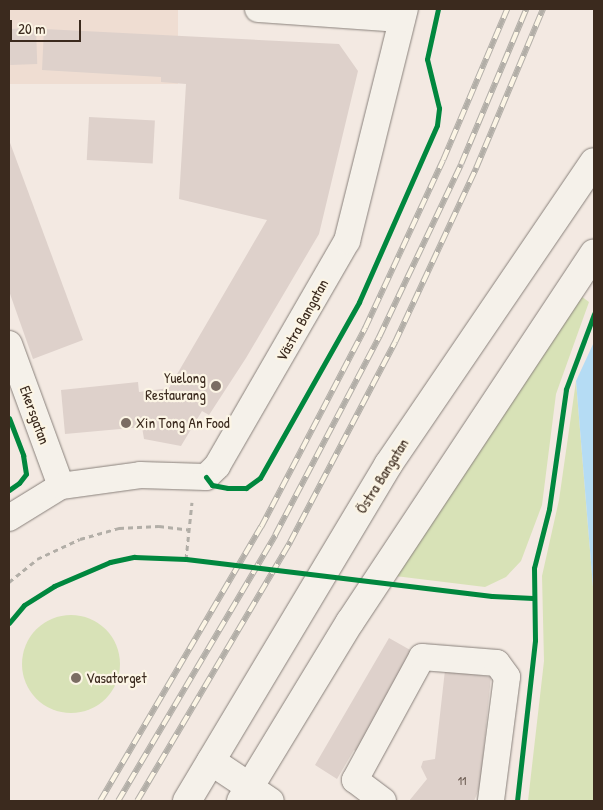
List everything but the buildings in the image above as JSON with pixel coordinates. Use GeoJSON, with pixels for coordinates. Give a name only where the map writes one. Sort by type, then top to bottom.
{"type":"FeatureCollection","features":[{"type":"Feature","properties":{"kind":"main road","name":"Östra Bangatan"},"geometry":{"type":"LineString","coordinates":[[186,801],[296,614],[388,465],[594,162]]}},
{"type":"Feature","properties":{"kind":"main road"},"geometry":{"type":"LineString","coordinates":[[211,761],[254,796],[350,622],[594,253]]}},
{"type":"Feature","properties":{"kind":"street"},"geometry":{"type":"LineString","coordinates":[[258,9],[403,14]]}},
{"type":"Feature","properties":{"kind":"street","name":"Västra Bangatan"},"geometry":{"type":"LineString","coordinates":[[61,486],[140,475],[206,477],[221,460],[347,241],[403,14]]}},
{"type":"Feature","properties":{"kind":"street","name":"Ekersgatan"},"geometry":{"type":"LineString","coordinates":[[9,344],[61,486]]}},
{"type":"Feature","properties":{"kind":"street"},"geometry":{"type":"LineString","coordinates":[[9,518],[61,486]]}},
{"type":"Feature","properties":{"kind":"street"},"geometry":{"type":"LineString","coordinates":[[383,801],[355,780],[422,657],[497,663],[507,677],[491,801]]}},
{"type":"Feature","properties":{"kind":"path"},"geometry":{"type":"LineString","coordinates":[[186,558],[191,514]]}},
{"type":"Feature","properties":{"kind":"path"},"geometry":{"type":"LineString","coordinates":[[9,582],[37,559],[80,539],[120,528],[160,526],[190,530]]}},
{"type":"Feature","properties":{"kind":"path"},"geometry":{"type":"LineString","coordinates":[[177,558],[195,560]]}},
{"type":"Feature","properties":{"kind":"shaded area"},"geometry":{"type":"Polygon","coordinates":[[[9,9],[178,9],[178,84],[9,84],[9,9]]]}},
{"type":"Feature","properties":{"kind":"green space"},"geometry":{"type":"Polygon","coordinates":[[[581,296],[589,302],[556,394],[542,505],[521,561],[506,577],[485,587],[395,576],[581,296]]]}},
{"type":"Feature","properties":{"kind":"green space"},"geometry":{"type":"Polygon","coordinates":[[[576,381],[594,599],[594,801],[528,801],[544,661],[542,576],[559,500],[576,381]]]}},
{"type":"Feature","properties":{"kind":"green space"},"geometry":{"type":"Polygon","coordinates":[[[71,615],[90,618],[106,629],[117,645],[120,664],[117,683],[106,699],[90,710],[71,713],[52,710],[36,699],[25,683],[22,664],[25,645],[36,629],[52,618],[71,615]]]}},
{"type":"Feature","properties":{"kind":"water"},"geometry":{"type":"Polygon","coordinates":[[[594,342],[594,599],[576,381],[594,342]]]}},
{"type":"Feature","properties":{"kind":"railway"},"geometry":{"type":"LineString","coordinates":[[100,801],[261,527],[365,328],[443,160],[507,9]]}},
{"type":"Feature","properties":{"kind":"railway"},"geometry":{"type":"LineString","coordinates":[[118,801],[275,535],[379,337],[461,164],[526,9]]}},
{"type":"Feature","properties":{"kind":"railway"},"geometry":{"type":"LineString","coordinates":[[137,801],[290,542],[395,342],[476,168],[543,9]]}},
{"type":"Feature","properties":{"kind":"cycle path"},"geometry":{"type":"LineString","coordinates":[[206,477],[212,485],[228,488],[246,488],[260,478],[359,302],[437,125],[439,108],[427,59],[438,9]]}},
{"type":"Feature","properties":{"kind":"cycle path"},"geometry":{"type":"LineString","coordinates":[[517,801],[535,640],[534,568],[549,509],[566,389],[594,314]]}},
{"type":"Feature","properties":{"kind":"cycle path"},"geometry":{"type":"LineString","coordinates":[[9,418],[23,455],[26,474],[19,483],[9,490]]}},
{"type":"Feature","properties":{"kind":"cycle path"},"geometry":{"type":"LineString","coordinates":[[9,623],[24,605],[54,586],[110,562],[134,557],[186,559],[492,596],[533,598]]}},
{"type":"Feature","properties":{"kind":"place","name":"Yuelong Restaurang"},"geometry":{"type":"Point","coordinates":[216,386]}},
{"type":"Feature","properties":{"kind":"place","name":"Xin Tong An Food"},"geometry":{"type":"Point","coordinates":[126,423]}},
{"type":"Feature","properties":{"kind":"place","name":"Vasatorget"},"geometry":{"type":"Point","coordinates":[76,678]}}]}
